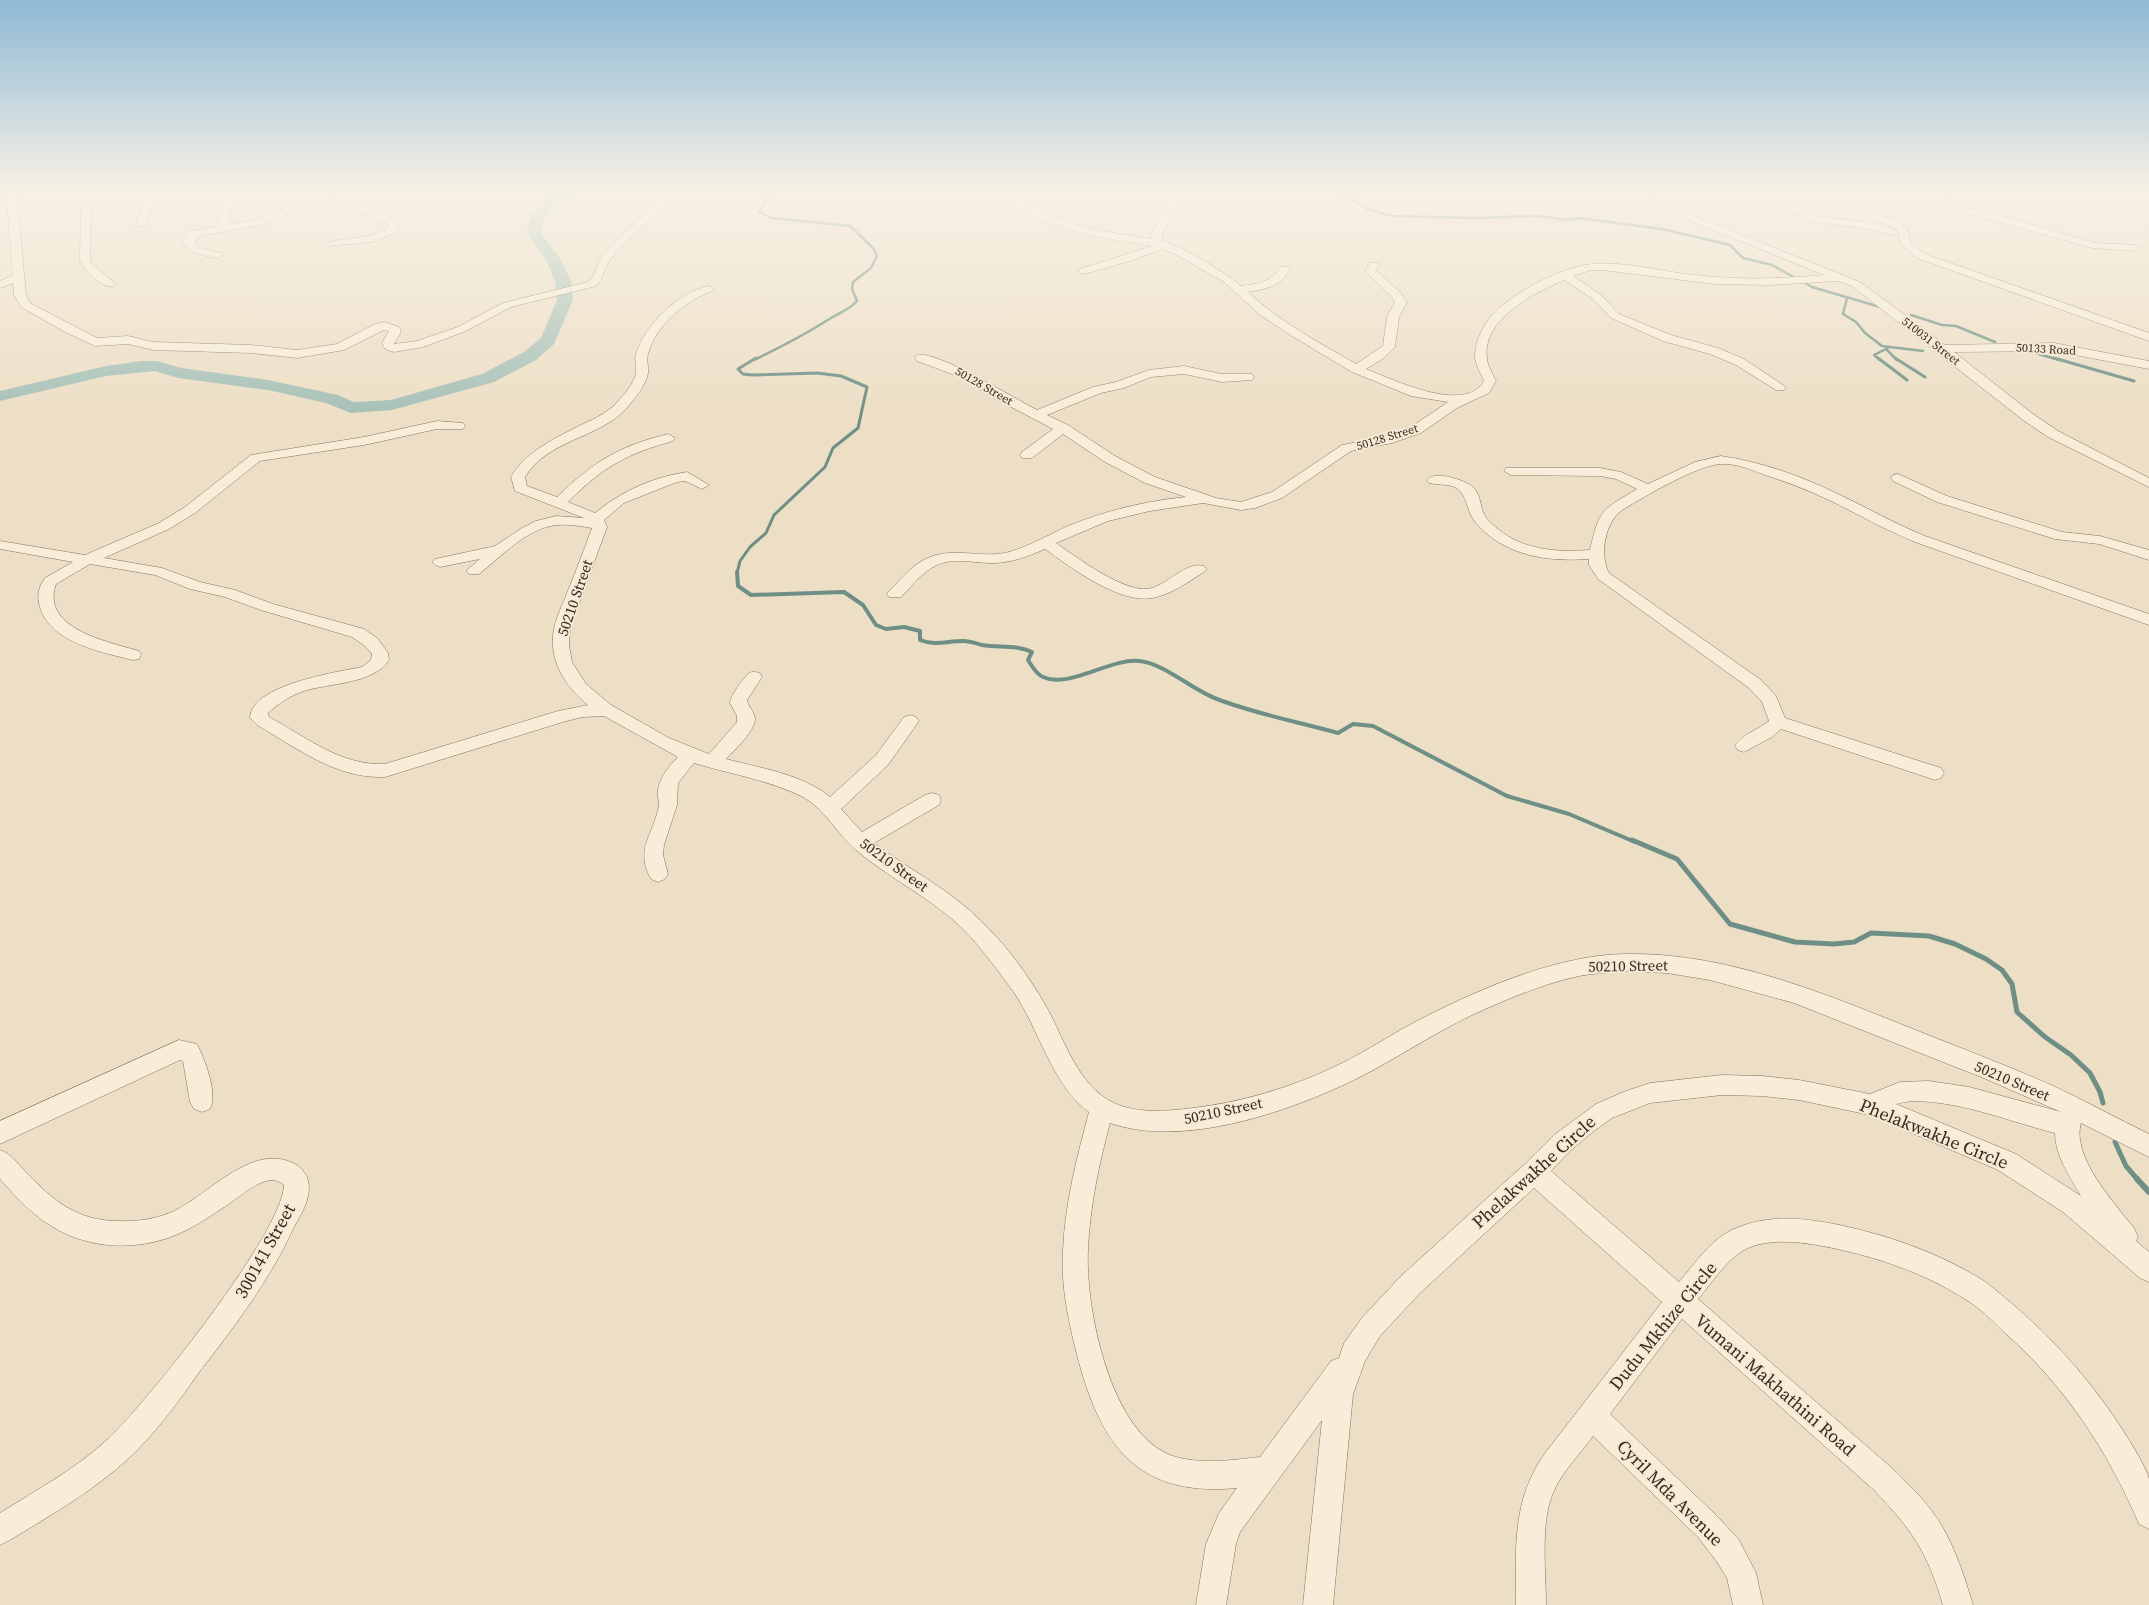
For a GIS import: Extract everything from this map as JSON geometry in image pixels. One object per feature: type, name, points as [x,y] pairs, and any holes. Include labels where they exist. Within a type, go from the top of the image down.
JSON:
[{"type":"street","points":[[17,264],[20,295],[25,305],[69,330],[95,342],[128,340],[154,346],[251,349],[297,354],[340,347],[375,328],[384,326],[395,329],[388,342],[389,346],[394,348],[404,347],[462,329],[507,305],[592,284],[598,279],[603,264]]},
{"type":"street","points":[[86,264],[110,284]]},
{"type":"street","points":[[1084,271],[1109,264]]},
{"type":"street","points":[[1198,264],[1218,274],[1263,312],[1291,331],[1356,369],[1415,393],[1460,400]]},
{"type":"street","name":"510031 Street","points":[[1808,264],[1856,284],[2028,417],[2053,434],[2149,483]]},
{"type":"street","points":[[1944,264],[2149,337]]},
{"type":"street","points":[[1356,369],[1380,355],[1389,347],[1392,340],[1393,317],[1400,302],[1396,295],[1370,271],[1374,265]]},
{"type":"street","name":"50128 Street","points":[[921,358],[964,374],[1062,428],[1124,468],[1150,480],[1204,499],[1241,506],[1260,502],[1293,485],[1334,454],[1348,448],[1387,440],[1416,430],[1460,400],[1478,394],[1488,386],[1490,381],[1481,362],[1481,354],[1485,338],[1495,318],[1522,297],[1582,269],[1601,267],[1698,279],[1742,282],[1795,282],[1841,277]]},
{"type":"street","points":[[1239,290],[1276,282],[1283,275],[1285,269]]},
{"type":"street","points":[[1565,276],[1597,297],[1610,312],[1623,321],[1666,338],[1714,351],[1756,370],[1780,387]]},
{"type":"street","points":[[0,285],[18,277]]},
{"type":"street","points":[[598,523],[559,503],[520,488],[516,483],[516,476],[540,452],[616,412],[627,400],[642,373],[642,352],[657,327],[670,310],[681,300],[708,289]]},
{"type":"street","name":"50133 Road","points":[[1942,349],[2054,347],[2149,365]]},
{"type":"street","points":[[1036,415],[1097,390],[1120,385],[1155,372],[1184,370],[1222,378],[1248,377]]},
{"type":"street","points":[[133,655],[68,632],[51,614],[46,603],[47,586],[50,581],[88,560],[164,526],[190,510],[256,458],[364,441],[437,425],[458,426]]},
{"type":"street","points":[[1027,455],[1062,428]]},
{"type":"street","points":[[559,503],[581,481],[614,458],[626,451],[668,438]]},
{"type":"street","points":[[1778,722],[1770,700],[1763,691],[1603,576],[1597,565],[1597,554],[1603,523],[1607,515],[1620,504],[1648,489],[1709,462],[1721,460],[1748,464],[1820,490],[1888,526],[1920,539],[2149,620]]},
{"type":"street","points":[[1511,471],[1541,473],[1570,471],[1613,474],[1648,489]]},
{"type":"street","points":[[598,523],[619,500],[640,490],[674,478],[687,476],[702,485]]},
{"type":"street","points":[[1898,478],[1942,499],[2060,536],[2100,540],[2149,555]]},
{"type":"street","points":[[1434,480],[1453,482],[1465,488],[1472,495],[1476,511],[1481,520],[1497,534],[1522,549],[1547,555],[1597,554]]},
{"type":"street","points":[[895,594],[919,570],[935,560],[957,556],[1006,558],[1073,529],[1125,511],[1161,503],[1204,499]]},
{"type":"street","points":[[474,571],[526,530],[542,522],[573,520],[598,523]]},
{"type":"street","name":"50210 Street","points":[[598,523],[565,620],[560,643],[561,654],[569,673],[582,690],[605,710],[691,755],[764,776],[805,790],[817,797],[860,842],[948,904],[977,930],[1031,1000],[1079,1089],[1092,1102],[1119,1117],[1171,1122],[1238,1110],[1296,1093],[1356,1068],[1419,1031],[1477,1002],[1518,986],[1579,967],[1640,963],[1678,965],[1708,971],[1771,987],[1840,1009],[2038,1090],[2072,1117],[2149,1146]]},
{"type":"street","points":[[1045,542],[1075,564],[1099,578],[1140,595],[1157,591],[1199,569]]},
{"type":"street","points":[[0,545],[138,567],[173,576],[195,586],[229,593],[267,607],[358,633],[371,642],[381,656],[378,664],[358,674],[298,687],[277,697],[262,708],[259,713],[259,718],[263,721],[320,753],[356,770],[375,772],[385,770],[564,715],[583,711],[605,710]]},
{"type":"street","points":[[440,562],[467,558],[504,547]]},
{"type":"street","points":[[712,762],[745,726],[746,717],[738,704],[738,700],[754,677]]},
{"type":"street","points":[[829,809],[882,760],[910,722]]},
{"type":"street","points":[[1744,746],[1766,733],[1778,722]]},
{"type":"street","points":[[1778,722],[1935,773]]},
{"type":"street","points":[[658,874],[653,855],[654,845],[668,805],[667,792],[669,782],[679,767],[691,755]]},
{"type":"street","points":[[860,842],[932,800]]},
{"type":"street","points":[[0,1133],[179,1050],[189,1051],[194,1061],[202,1102]]},
{"type":"street","name":"Phelakwakhe Circle","points":[[1318,1605],[1336,1419],[1342,1384],[1354,1353],[1371,1327],[1410,1285],[1534,1172],[1562,1143],[1586,1123],[1612,1107],[1650,1093],[1722,1085],[1762,1086],[1799,1090],[1872,1105],[2007,1162],[2072,1204],[2145,1265]]},
{"type":"street","points":[[1872,1105],[1891,1095],[1912,1091],[1960,1096],[2045,1120],[2072,1117],[2066,1134],[2074,1161],[2145,1265]]},
{"type":"street","points":[[1102,1108],[1078,1215],[1075,1254],[1077,1299],[1096,1381],[1109,1415],[1125,1436],[1141,1451],[1161,1465],[1183,1472],[1206,1475],[1268,1471]]},
{"type":"street","name":"300141 Street","points":[[0,1161],[53,1213],[78,1226],[102,1232],[133,1234],[154,1230],[180,1221],[252,1175],[268,1169],[286,1171],[296,1180],[296,1196],[275,1241],[236,1304],[165,1396],[119,1448],[64,1490],[0,1530]]},
{"type":"street","name":"Vumani Makhathini Road","points":[[1534,1172],[1877,1474],[1912,1510],[1929,1532],[1942,1558],[1958,1605]]},
{"type":"street","name":"Dudu Mkhize Circle","points":[[1531,1605],[1532,1528],[1541,1486],[1556,1462],[1679,1301],[1727,1248],[1738,1240],[1752,1234],[1778,1231],[1814,1232],[1862,1242],[1912,1258],[1953,1277],[1978,1292],[2046,1352],[2070,1381],[2106,1431],[2129,1470],[2149,1514]]},
{"type":"street","points":[[1210,1605],[1221,1544],[1229,1523],[1354,1353]]},
{"type":"street","name":"Cyril Mda Avenue","points":[[1592,1416],[1708,1527],[1728,1551],[1741,1573],[1748,1605]]},
{"type":"waterway","points":[[0,396],[106,371],[141,366],[157,366],[178,373],[268,385],[332,399],[351,408],[392,405],[488,378],[530,356],[548,340],[565,300],[563,281],[555,264]]},
{"type":"waterway","points":[[754,360],[848,309],[857,301],[852,289],[853,282],[871,268],[873,264]]},
{"type":"waterway","points":[[1767,264],[1797,279]]},
{"type":"waterway","points":[[1805,283],[1812,287],[1880,307]]},
{"type":"waterway","points":[[1847,298],[1843,314],[1856,322],[1865,333],[1882,346],[1923,351]]},
{"type":"waterway","points":[[1911,315],[1942,325],[1956,326],[1995,342]]},
{"type":"waterway","points":[[1880,360],[1874,355],[1886,349]]},
{"type":"waterway","points":[[1886,349],[1895,358]]},
{"type":"waterway","points":[[2032,352],[2059,360]]},
{"type":"waterway","points":[[737,573],[740,561],[750,547],[766,533],[774,515],[825,467],[833,448],[858,428],[867,387],[841,376],[817,373],[752,375],[743,374],[738,369],[756,358]]},
{"type":"waterway","points":[[1878,358],[1907,380]]},
{"type":"waterway","points":[[1895,358],[1925,377]]},
{"type":"waterway","points":[[2054,358],[2134,381]]},
{"type":"waterway","points":[[737,573],[738,586],[751,595],[844,592],[863,605],[876,625],[886,629],[904,627],[920,631],[920,640],[925,642],[966,641],[989,646],[1013,647],[1032,652],[1028,660],[1036,672],[1043,677],[1054,680],[1078,676],[1128,661],[1139,661],[1158,667],[1207,695],[1262,713],[1338,733],[1353,724],[1373,726],[1507,796],[1569,814],[1635,842]]},
{"type":"waterway","points":[[1632,840],[1677,859],[1730,924],[1795,942],[1834,944],[1854,942],[1871,933],[1929,936],[1955,944],[1986,959],[2002,970],[2012,984],[2017,1012],[2045,1037],[2071,1055],[2090,1073],[2100,1092],[2103,1103]]},
{"type":"waterway","points":[[2115,1142],[2126,1166],[2138,1180]]},
{"type":"waterway","points":[[2137,1179],[2149,1192]]}]
